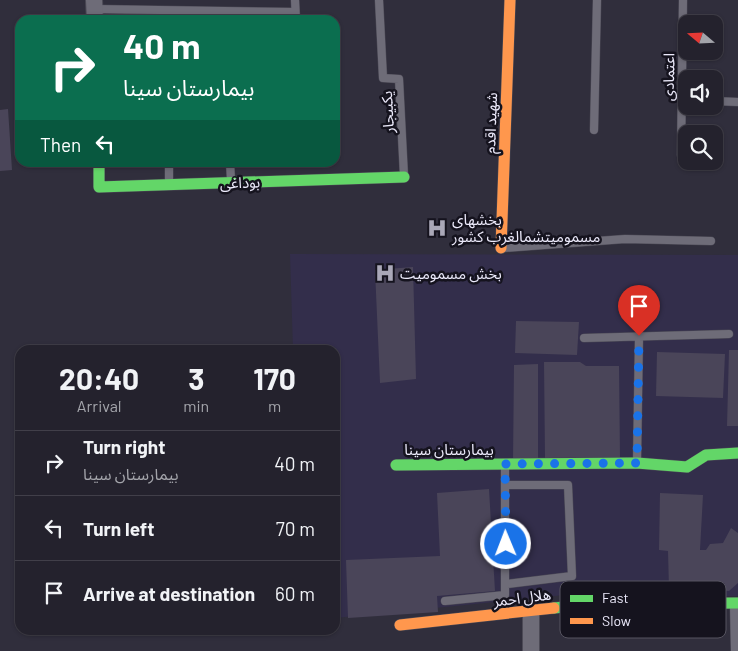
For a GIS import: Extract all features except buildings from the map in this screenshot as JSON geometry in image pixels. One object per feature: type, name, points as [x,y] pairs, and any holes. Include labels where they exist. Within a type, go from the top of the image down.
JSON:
[{"type":"street","name":"شهید اقدم","points":[[501,248],[510,0]]},
{"type":"street","name":"بوداغی","points":[[99,167],[100,187],[404,177]]},
{"type":"street","name":"بیمارستان سینا","points":[[396,464],[637,463],[687,467],[706,456],[738,453]]},
{"type":"street","name":"هلال احمر","points":[[400,625],[560,608]]},
{"type":"street","points":[[531,612],[531,651]]},
{"type":"lane","points":[[295,0],[296,15]]},
{"type":"lane","name":"یکبیجار","points":[[379,0],[383,78],[399,79],[404,177]]},
{"type":"lane","points":[[594,130],[597,0]]},
{"type":"lane","name":"اعتمادی","points":[[682,0],[683,70]]},
{"type":"lane","points":[[94,10],[262,15]]},
{"type":"lane","points":[[723,101],[738,102]]},
{"type":"lane","points":[[169,167],[169,184]]},
{"type":"lane","points":[[230,167],[231,182]]},
{"type":"lane","points":[[501,248],[625,239],[711,241]]},
{"type":"lane","points":[[584,338],[729,334]]},
{"type":"lane","points":[[637,463],[639,336]]},
{"type":"lane","points":[[445,601],[505,595],[507,584],[505,464]]},
{"type":"lane","points":[[505,485],[568,485],[572,576],[507,584]]},
{"type":"lane","points":[[735,651],[736,604]]},
{"type":"shaded area","points":[[290,254],[738,255],[738,596],[726,596],[726,581],[560,581],[560,595],[340,617],[340,345],[293,345]]},
{"type":"traffic: fast","points":[[99,167],[99,187],[404,177]]},
{"type":"traffic: fast","points":[[396,465],[637,463],[687,467],[706,455],[738,453]]},
{"type":"traffic: fast","points":[[726,603],[738,603]]},
{"type":"traffic: fast","points":[[554,608],[560,607]]},
{"type":"traffic: slow","points":[[501,248],[510,0]]},
{"type":"traffic: slow","points":[[400,625],[554,608]]},
{"type":"place","name":"بخشهای مسمومیتشمالغرب کشور","points":[[437,228]]},
{"type":"place","name":"بخش مسمومیت","points":[[385,273]]},
{"type":"route","points":[[506,544],[505,464],[637,463],[639,336]]}]
